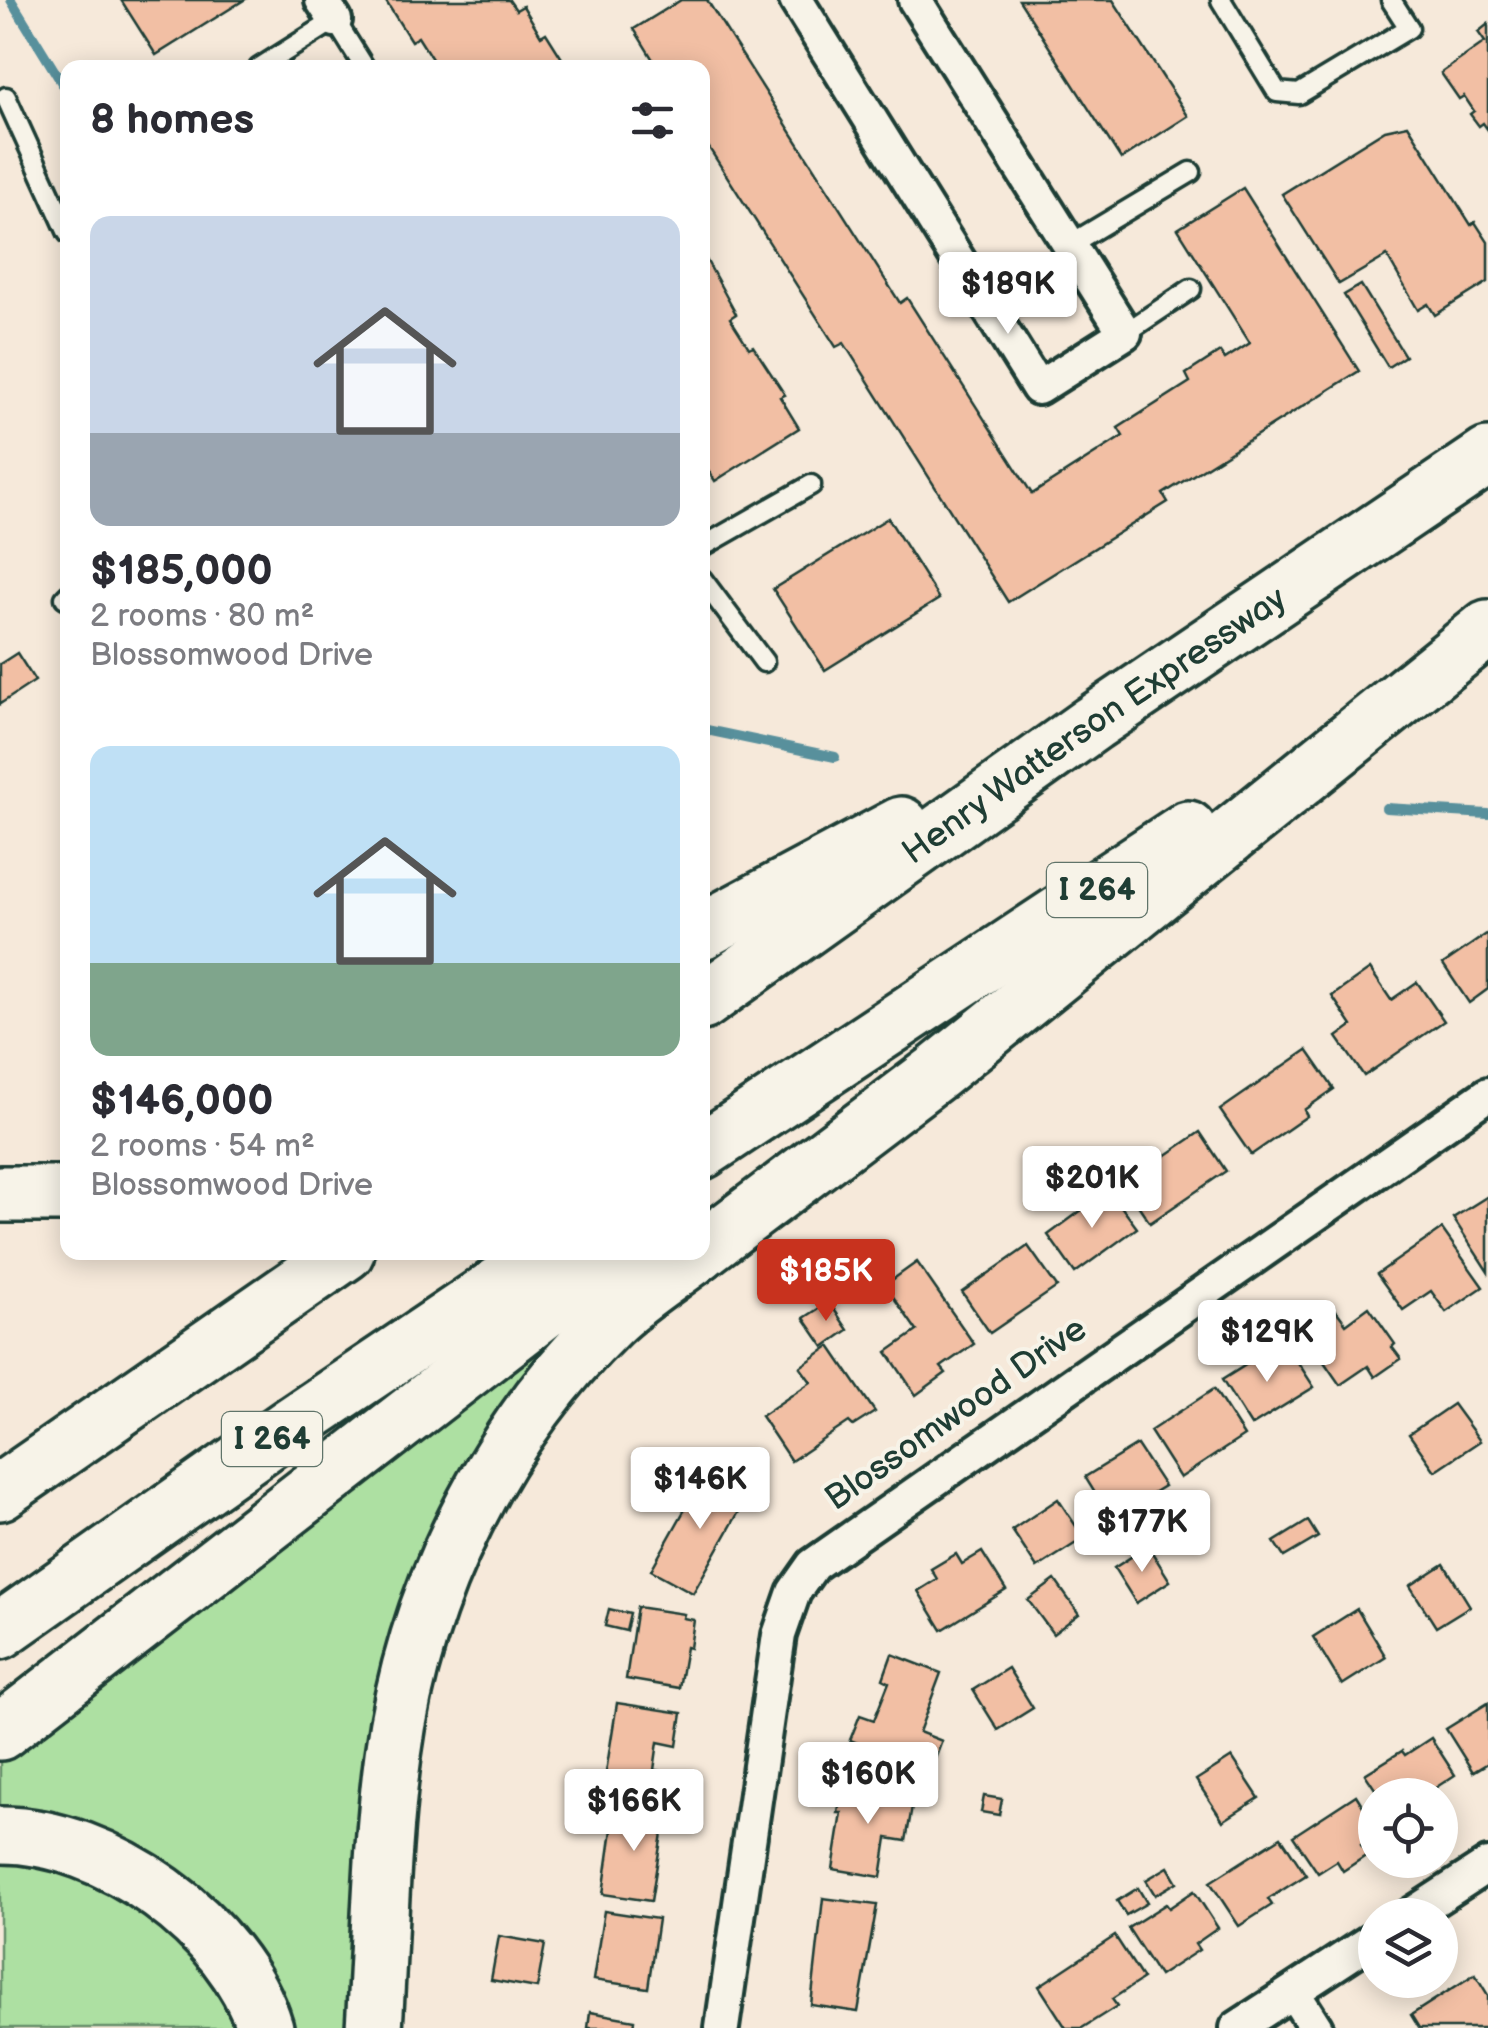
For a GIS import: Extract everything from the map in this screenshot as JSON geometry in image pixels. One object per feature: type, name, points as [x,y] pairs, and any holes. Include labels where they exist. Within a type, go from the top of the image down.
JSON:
[{"type":"highway","name":"Henry Watterson Expressway","points":[[710,996],[1094,723],[1488,456]]},
{"type":"highway","points":[[710,1245],[936,1073],[1488,626]]},
{"type":"highway","name":"I 264","points":[[710,1145],[1488,626]]},
{"type":"highway","points":[[710,926],[1094,723]]},
{"type":"highway","points":[[710,1173],[834,1064]]},
{"type":"highway","points":[[0,1194],[60,1194]]},
{"type":"highway","points":[[0,1492],[23,1470],[334,1260]]},
{"type":"highway","name":"I 264","points":[[0,1631],[290,1426],[536,1260]]},
{"type":"highway","points":[[0,1732],[610,1260]]},
{"type":"highway","points":[[374,2028],[394,1752],[418,1638],[438,1583],[464,1524],[530,1412],[610,1320],[690,1260]]},
{"type":"highway","points":[[0,1835],[66,1846],[121,1866],[162,1892],[200,1927],[238,1972],[265,2028]]},
{"type":"street","points":[[796,0],[1038,388],[1125,333],[915,0]]},
{"type":"street","name":"Blossomwood Drive","points":[[722,2028],[779,1635],[794,1592],[813,1565],[1488,1094]]},
{"type":"street","points":[[1437,1898],[1488,1865]]},
{"type":"street","points":[[1237,2028],[1358,1949]]},
{"type":"street","points":[[1292,1992],[1316,2028]]},
{"type":"lane","points":[[1221,0],[1277,92],[1299,94],[1409,28],[1391,0]]},
{"type":"lane","points":[[269,60],[328,10],[360,60]]},
{"type":"lane","points":[[2,95],[60,216]]},
{"type":"lane","points":[[1069,245],[1192,172]]},
{"type":"lane","points":[[1125,333],[1192,289]]},
{"type":"lane","points":[[710,542],[811,484]]},
{"type":"lane","points":[[710,590],[764,662]]},
{"type":"green space","points":[[567,1322],[571,1327],[492,1425],[350,2028],[280,2028],[255,1973],[0,1815],[0,1760],[174,1630]]},
{"type":"green space","points":[[0,1855],[119,1889],[199,1957],[241,2028],[0,2028]]},
{"type":"building","points":[[121,0],[244,0],[156,55]]},
{"type":"building","points":[[385,0],[509,0],[516,10],[523,6],[541,36],[546,33],[563,60],[433,60],[418,37],[411,41]]},
{"type":"building","points":[[681,0],[707,0],[900,303],[907,298],[1032,494],[1123,436],[1118,428],[1190,382],[1186,374],[1220,352],[1225,359],[1250,343],[1178,229],[1243,188],[1359,371],[1163,494],[1168,502],[1008,602],[844,343],[836,347],[710,150],[710,60],[653,60],[634,29]]},
{"type":"building","points":[[1019,0],[1113,0],[1188,116],[1121,159]]},
{"type":"building","points":[[1488,24],[1488,130],[1483,123],[1479,126],[1464,96],[1459,99],[1441,73],[1485,42],[1478,32]]},
{"type":"building","points":[[1408,125],[1471,225],[1475,222],[1488,242],[1488,282],[1435,315],[1428,304],[1418,310],[1387,256],[1339,284],[1282,194],[1385,130]]},
{"type":"building","points":[[710,267],[736,314],[730,318],[785,395],[780,397],[799,428],[715,481],[710,473]]},
{"type":"building","points":[[1361,285],[1405,356],[1388,367],[1344,295]]},
{"type":"building","points":[[888,518],[939,599],[825,670],[773,589]]},
{"type":"building","points":[[17,653],[35,681],[0,704],[0,664]]},
{"type":"building","points":[[1488,933],[1488,989],[1469,1003],[1443,964]]},
{"type":"building","points":[[1370,969],[1391,1000],[1417,982],[1444,1021],[1364,1076],[1337,1037],[1352,1026],[1332,996]]},
{"type":"building","points":[[1307,1050],[1334,1089],[1304,1110],[1307,1116],[1251,1155],[1220,1110]]},
{"type":"building","points":[[1200,1132],[1226,1171],[1150,1223],[1124,1184]]},
{"type":"building","points":[[1109,1190],[1137,1228],[1075,1273],[1048,1235]]},
{"type":"building","points":[[1488,1196],[1488,1272],[1453,1218]]},
{"type":"building","points":[[1442,1229],[1483,1287],[1446,1312],[1431,1291],[1403,1310],[1377,1274]]},
{"type":"building","points":[[1028,1246],[1057,1287],[990,1333],[962,1292]]},
{"type":"building","points":[[917,1262],[974,1344],[941,1367],[946,1373],[916,1395],[887,1352],[917,1331],[885,1285]]},
{"type":"building","points":[[829,1302],[848,1330],[824,1347],[804,1318]]},
{"type":"building","points":[[1332,1305],[1346,1324],[1369,1307],[1401,1359],[1375,1377],[1368,1366],[1340,1385],[1300,1327]]},
{"type":"building","points":[[830,1346],[875,1412],[853,1426],[849,1422],[791,1461],[761,1416],[811,1382],[800,1367]]},
{"type":"building","points":[[1288,1347],[1314,1387],[1251,1426],[1222,1380],[1260,1356],[1264,1363]]},
{"type":"building","points":[[1214,1389],[1244,1436],[1180,1478],[1150,1431]]},
{"type":"building","points":[[1453,1404],[1480,1441],[1435,1471],[1409,1434]]},
{"type":"building","points":[[1137,1445],[1164,1486],[1151,1494],[1156,1501],[1156,1513],[1146,1519],[1134,1515],[1129,1508],[1111,1519],[1085,1477]]},
{"type":"building","points":[[707,1470],[749,1494],[693,1593],[651,1570]]},
{"type":"building","points":[[1058,1499],[1084,1538],[1037,1568],[1012,1530]]},
{"type":"building","points":[[1308,1521],[1318,1537],[1284,1557],[1274,1542]]},
{"type":"building","points":[[1148,1546],[1170,1581],[1136,1603],[1114,1568]]},
{"type":"building","points":[[982,1552],[1006,1590],[942,1630],[918,1591],[937,1579],[931,1569],[956,1554],[962,1564]]},
{"type":"building","points":[[1444,1564],[1470,1606],[1436,1627],[1410,1586]]},
{"type":"building","points":[[1055,1580],[1079,1614],[1053,1634],[1028,1600]]},
{"type":"building","points":[[637,1607],[684,1614],[683,1618],[694,1620],[679,1688],[626,1679]]},
{"type":"building","points":[[609,1609],[630,1614],[626,1631],[605,1626]]},
{"type":"building","points":[[1357,1609],[1386,1657],[1342,1685],[1313,1637]]},
{"type":"building","points":[[892,1654],[941,1673],[919,1732],[942,1741],[930,1772],[850,1740],[860,1715],[874,1720],[889,1682],[883,1679]]},
{"type":"building","points":[[1008,1668],[1033,1708],[998,1730],[973,1690]]},
{"type":"building","points":[[617,1703],[682,1713],[677,1746],[658,1742],[654,1770],[673,1773],[669,1801],[603,1791]]},
{"type":"building","points":[[1488,1703],[1488,1763],[1473,1772],[1446,1729]]},
{"type":"building","points":[[1431,1738],[1455,1775],[1368,1778],[1365,1774],[1402,1751],[1405,1755]]},
{"type":"building","points":[[1232,1757],[1259,1798],[1223,1821],[1196,1780]]},
{"type":"building","points":[[843,1779],[894,1787],[891,1803],[912,1807],[906,1841],[887,1838],[881,1877],[833,1869]]},
{"type":"building","points":[[1356,1795],[1358,1798],[1358,1861],[1343,1871],[1337,1861],[1318,1873],[1293,1836]]},
{"type":"building","points":[[984,1796],[1002,1799],[999,1815],[981,1812]]},
{"type":"building","points":[[615,1808],[665,1815],[651,1901],[603,1894]]},
{"type":"building","points":[[1281,1837],[1306,1875],[1268,1899],[1272,1905],[1239,1926],[1210,1882]]},
{"type":"building","points":[[1168,1867],[1177,1882],[1155,1895],[1146,1880]]},
{"type":"building","points":[[1138,1888],[1147,1903],[1126,1915],[1117,1901]]},
{"type":"building","points":[[1194,1891],[1218,1928],[1195,1944],[1199,1950],[1159,1976],[1128,1928]]},
{"type":"building","points":[[823,1898],[877,1905],[858,2012],[811,2005]]},
{"type":"building","points":[[604,1911],[658,1919],[648,1988],[593,1980]]},
{"type":"building","points":[[499,1936],[545,1944],[537,1988],[491,1980]]},
{"type":"building","points":[[1115,1936],[1143,1979],[1112,1999],[1117,2006],[1082,2028],[1066,2028],[1039,1986]]},
{"type":"building","points":[[1475,1974],[1488,1995],[1488,2028],[1419,2028],[1411,2015],[1438,1998],[1458,1998],[1458,1985]]},
{"type":"building","points":[[590,2012],[635,2020],[634,2028],[588,2028]]},
{"type":"waterway","points":[[11,0],[60,80]]},
{"type":"waterway","points":[[710,731],[835,757]]},
{"type":"waterway","points":[[1386,808],[1488,814]]}]
